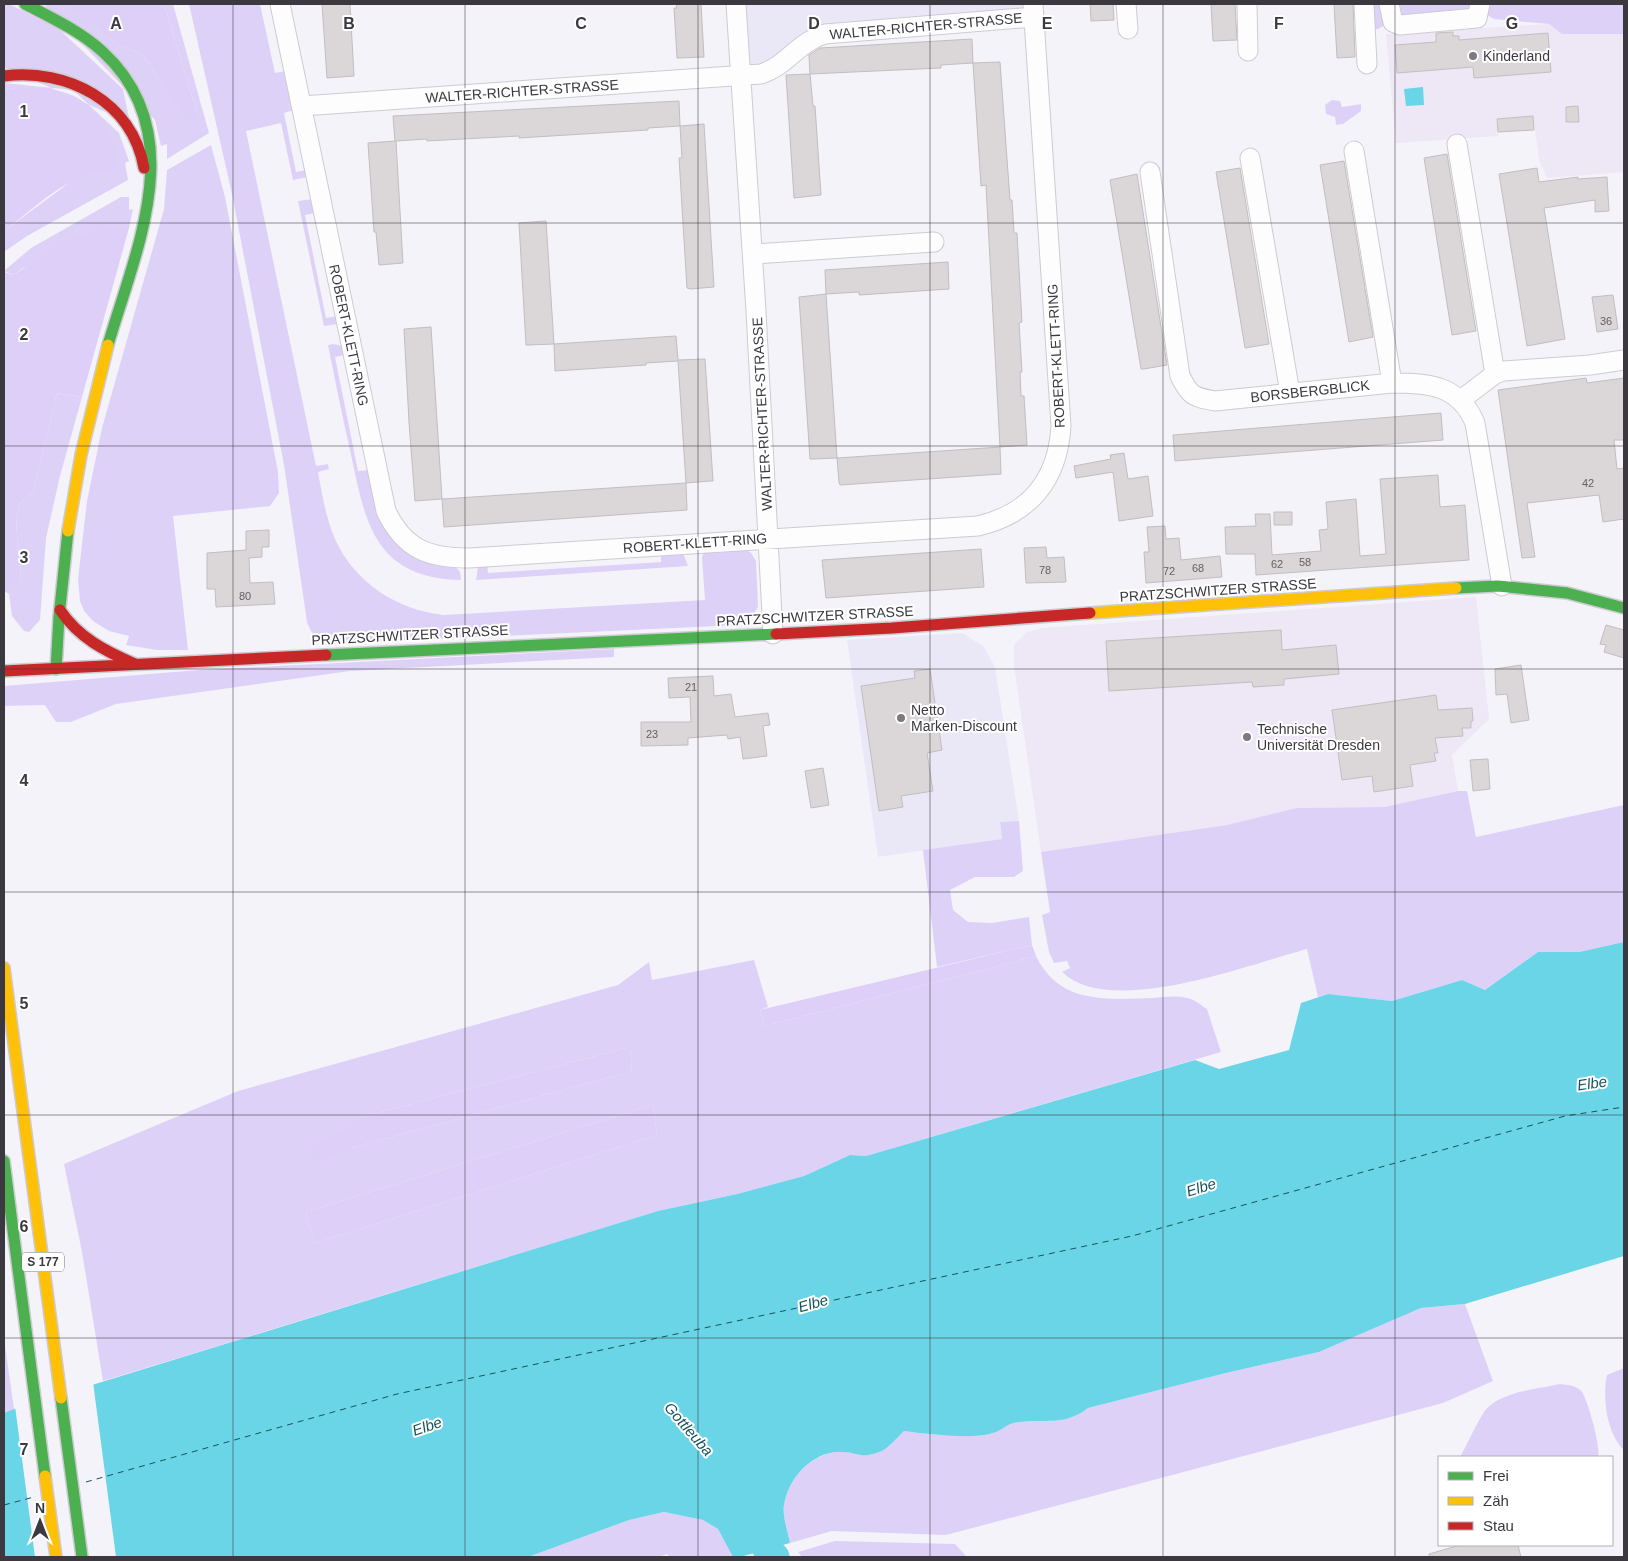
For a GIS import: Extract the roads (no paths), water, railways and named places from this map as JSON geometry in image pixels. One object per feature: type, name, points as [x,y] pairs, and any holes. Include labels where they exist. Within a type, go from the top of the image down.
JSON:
[{"type":"main road","points":[[25,4],[80,32],[109,56],[129,84],[138,101],[149,128],[153,150],[138,242],[84,436],[67,533],[56,668]]},
{"type":"main road","points":[[4,76],[25,73],[56,76],[88,89],[114,111],[135,141],[141,155],[145,204]]},
{"type":"main road","name":"PRATZSCHWITZER STRASSE","points":[[4,671],[996,622],[1394,592],[1502,586],[1567,593],[1624,608]]},
{"type":"main road","points":[[60,610],[68,623],[79,634],[96,646],[135,664]]},
{"type":"main road","name":"S 177","points":[[4,968],[82,1557]]},
{"type":"main road","name":"S 177","points":[[4,1161],[56,1557]]},
{"type":"street","name":"ROBERT-KLETT-RING","points":[[280,4],[382,493],[393,526],[404,538],[421,550],[441,558],[978,526],[994,523],[1025,504],[1037,494],[1050,476],[1060,446],[1061,426],[1034,10]]},
{"type":"street","name":"WALTER-RICHTER-STRASSE","points":[[736,4],[770,538],[773,634]]},
{"type":"street","points":[[1126,4],[1128,29]]},
{"type":"street","points":[[1246,4],[1248,51]]},
{"type":"street","points":[[1364,4],[1367,64]]},
{"type":"street","points":[[1389,4],[1393,22],[1400,26],[1477,18],[1480,4]]},
{"type":"street","name":"WALTER-RICHTER-STRASSE","points":[[302,106],[741,76],[770,72],[804,43],[825,34],[1034,10]]},
{"type":"street","points":[[1456,144],[1494,374]]},
{"type":"street","points":[[1354,151],[1392,383]]},
{"type":"street","points":[[1250,158],[1290,393]]},
{"type":"street","name":"BORSBERGBLICK","points":[[1150,172],[1180,376],[1187,391],[1196,398],[1215,401],[1392,383],[1419,383],[1442,389],[1462,399]]},
{"type":"street","points":[[753,254],[934,242]]},
{"type":"street","points":[[1502,586],[1475,423],[1462,399],[1494,374],[1503,371],[1590,365],[1624,360]]},
{"type":"water","points":[[1423,87],[1424,105],[1406,106],[1404,89]]},
{"type":"water","name":"Elbe","points":[[1624,942],[1624,1256],[1465,1304],[1421,1308],[1319,1352],[1226,1373],[1088,1408],[1070,1418],[1052,1421],[1024,1421],[1014,1423],[993,1433],[974,1436],[950,1436],[904,1431],[887,1448],[875,1454],[864,1455],[841,1452],[821,1456],[812,1461],[796,1476],[786,1495],[784,1514],[790,1543],[740,1557],[733,1557],[718,1529],[703,1520],[664,1512],[629,1520],[528,1557],[4,1557],[4,1413],[14,1409],[658,1211],[737,1194],[804,1176],[850,1155],[866,1156],[1195,1060],[1219,1069],[1289,1050],[1301,1003],[1328,994],[1392,1001],[1462,980],[1485,990],[1538,952],[1579,952]]},
{"type":"waterway","name":"Gottleuba","points":[[748,1516],[767,1549],[775,1557]]},
{"type":"place","name":"Kinderland","points":[[1473,56]]},
{"type":"place","name":"Netto Marken-Discount","points":[[901,718]]},
{"type":"place","name":"Technische Universität Dresden","points":[[1247,737]]}]
